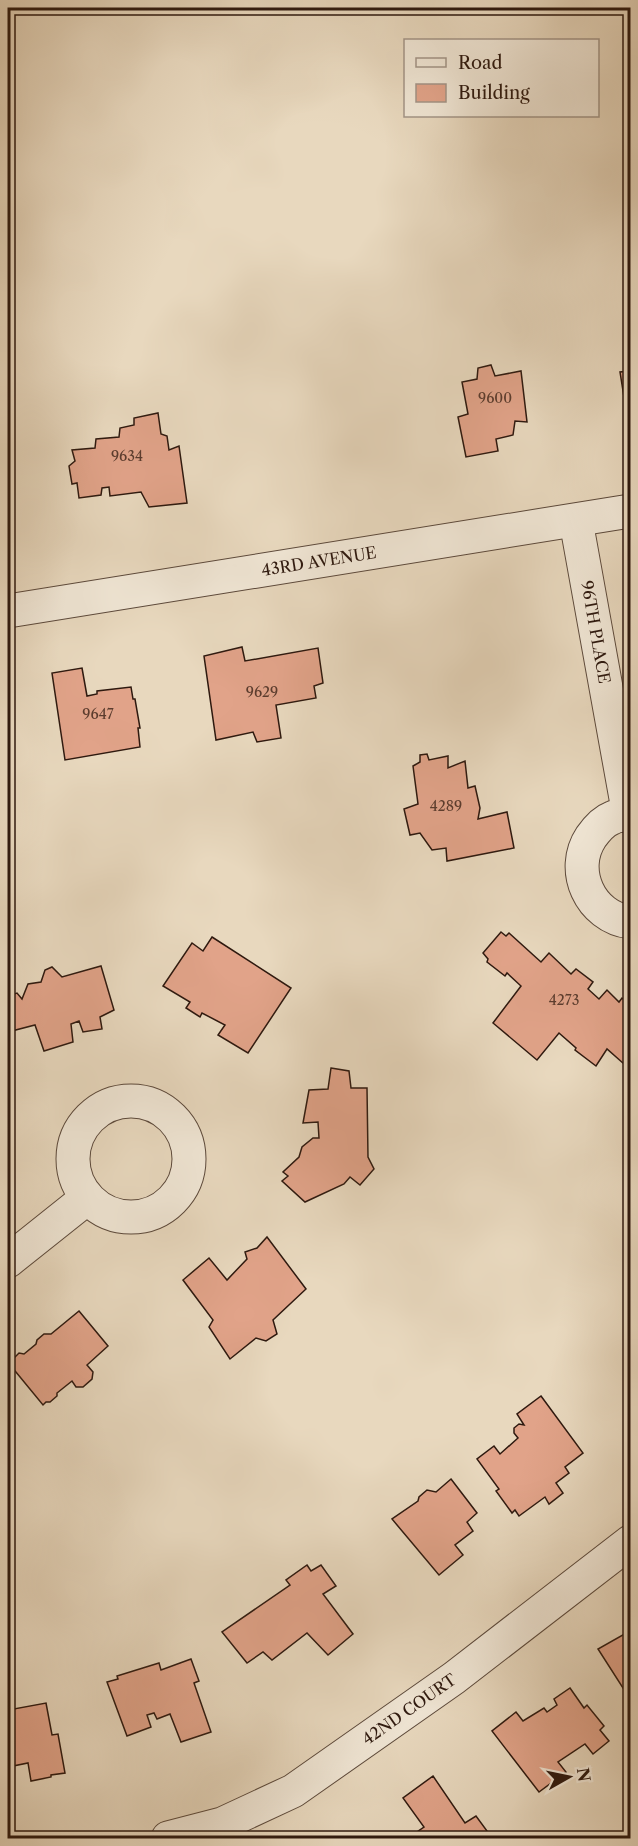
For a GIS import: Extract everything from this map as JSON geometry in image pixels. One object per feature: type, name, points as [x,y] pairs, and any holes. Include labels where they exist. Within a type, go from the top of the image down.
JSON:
[{"type":"street","name":"43RD AVENUE","points":[[8,611],[630,512]]},
{"type":"street","name":"96TH PLACE","points":[[576,520],[630,815],[611,818],[596,829],[586,845],[582,864],[584,883],[592,900],[605,913],[630,922]]},
{"type":"street","points":[[8,1261],[87,1198]]},
{"type":"street","name":"42ND COURT","points":[[168,1839],[222,1824],[293,1791],[454,1678],[630,1542]]},
{"type":"building","points":[[491,365],[495,376],[521,371],[527,422],[515,421],[513,435],[496,439],[498,451],[466,457],[458,417],[468,414],[462,382],[477,379],[478,368]]},
{"type":"building","points":[[630,371],[630,415],[627,416],[620,372]]},
{"type":"building","points":[[158,413],[161,434],[167,436],[169,450],[179,446],[187,503],[149,507],[141,492],[110,496],[109,487],[102,488],[101,495],[79,498],[77,483],[72,484],[69,466],[75,461],[72,450],[95,448],[96,439],[119,437],[120,428],[134,425],[134,418]]},
{"type":"building","points":[[242,647],[245,661],[318,648],[323,683],[314,686],[316,698],[276,705],[281,738],[257,742],[253,732],[216,740],[204,656]]},
{"type":"building","points":[[82,668],[87,696],[97,694],[97,691],[131,687],[140,728],[138,728],[140,747],[65,760],[52,673]]},
{"type":"building","points":[[427,754],[429,760],[448,756],[448,768],[465,761],[468,788],[475,786],[480,808],[478,819],[507,812],[514,848],[447,861],[446,848],[432,850],[420,833],[410,835],[404,809],[418,804],[413,766],[420,762],[420,755]]},
{"type":"building","points":[[501,932],[506,936],[509,933],[541,962],[549,953],[571,974],[576,969],[593,982],[588,989],[599,999],[607,990],[619,1002],[622,998],[630,1005],[628,1025],[630,1026],[624,1034],[630,1039],[630,1056],[624,1064],[607,1049],[596,1066],[575,1050],[576,1048],[559,1033],[537,1060],[493,1023],[521,986],[507,973],[505,976],[487,962],[488,959],[483,953]]},
{"type":"building","points":[[212,937],[291,988],[248,1053],[218,1035],[225,1025],[202,1013],[200,1017],[186,1008],[190,1002],[163,986],[192,943],[203,951]]},
{"type":"building","points":[[101,966],[114,1010],[100,1017],[102,1029],[83,1032],[79,1021],[71,1024],[73,1042],[44,1051],[35,1025],[8,1032],[8,996],[17,993],[22,999],[28,984],[41,982],[45,970],[52,967],[62,977]]},
{"type":"building","points":[[331,1068],[349,1071],[351,1088],[367,1088],[368,1157],[374,1169],[360,1185],[350,1177],[344,1184],[305,1202],[282,1181],[288,1176],[283,1172],[299,1157],[302,1147],[313,1138],[319,1138],[318,1122],[303,1123],[309,1090],[328,1089]]},
{"type":"building","points":[[267,1237],[306,1289],[273,1320],[277,1334],[266,1341],[256,1338],[230,1359],[209,1327],[213,1320],[183,1280],[209,1258],[227,1280],[247,1259],[245,1252],[257,1248]]},
{"type":"building","points":[[79,1311],[108,1346],[87,1365],[93,1372],[92,1379],[83,1387],[76,1387],[72,1381],[50,1402],[43,1405],[11,1366],[12,1360],[19,1353],[24,1354],[44,1334],[51,1334]]},
{"type":"building","points":[[541,1396],[583,1453],[565,1467],[569,1473],[556,1483],[563,1493],[549,1504],[545,1497],[519,1516],[515,1510],[512,1513],[496,1491],[499,1489],[477,1459],[494,1446],[500,1454],[518,1438],[514,1433],[514,1428],[519,1424],[524,1425],[517,1414]]},
{"type":"building","points":[[451,1479],[477,1513],[467,1522],[473,1531],[455,1545],[463,1555],[439,1575],[392,1519],[418,1501],[427,1490],[436,1492]]},
{"type":"building","points":[[307,1565],[311,1571],[321,1565],[336,1586],[323,1594],[353,1634],[328,1655],[307,1633],[272,1660],[263,1652],[247,1663],[222,1632],[290,1585],[286,1580]]},
{"type":"building","points":[[630,1619],[630,1631],[625,1622]]},
{"type":"building","points":[[630,1631],[630,1699],[598,1649]]},
{"type":"building","points":[[191,1659],[199,1681],[194,1683],[211,1732],[181,1742],[170,1714],[157,1719],[154,1713],[147,1715],[151,1727],[127,1736],[107,1682],[118,1679],[117,1676],[159,1663],[161,1670]]},
{"type":"building","points":[[570,1688],[584,1708],[587,1705],[604,1726],[600,1730],[609,1741],[593,1754],[585,1744],[558,1762],[566,1772],[539,1792],[492,1731],[516,1712],[523,1721],[544,1708],[547,1712],[557,1705],[554,1699]]},
{"type":"building","points":[[46,1703],[52,1735],[58,1734],[65,1773],[31,1781],[28,1763],[13,1766],[13,1763],[8,1764],[8,1710]]},
{"type":"building","points":[[433,1776],[465,1823],[476,1816],[490,1835],[486,1838],[408,1838],[424,1827],[403,1798]]}]
